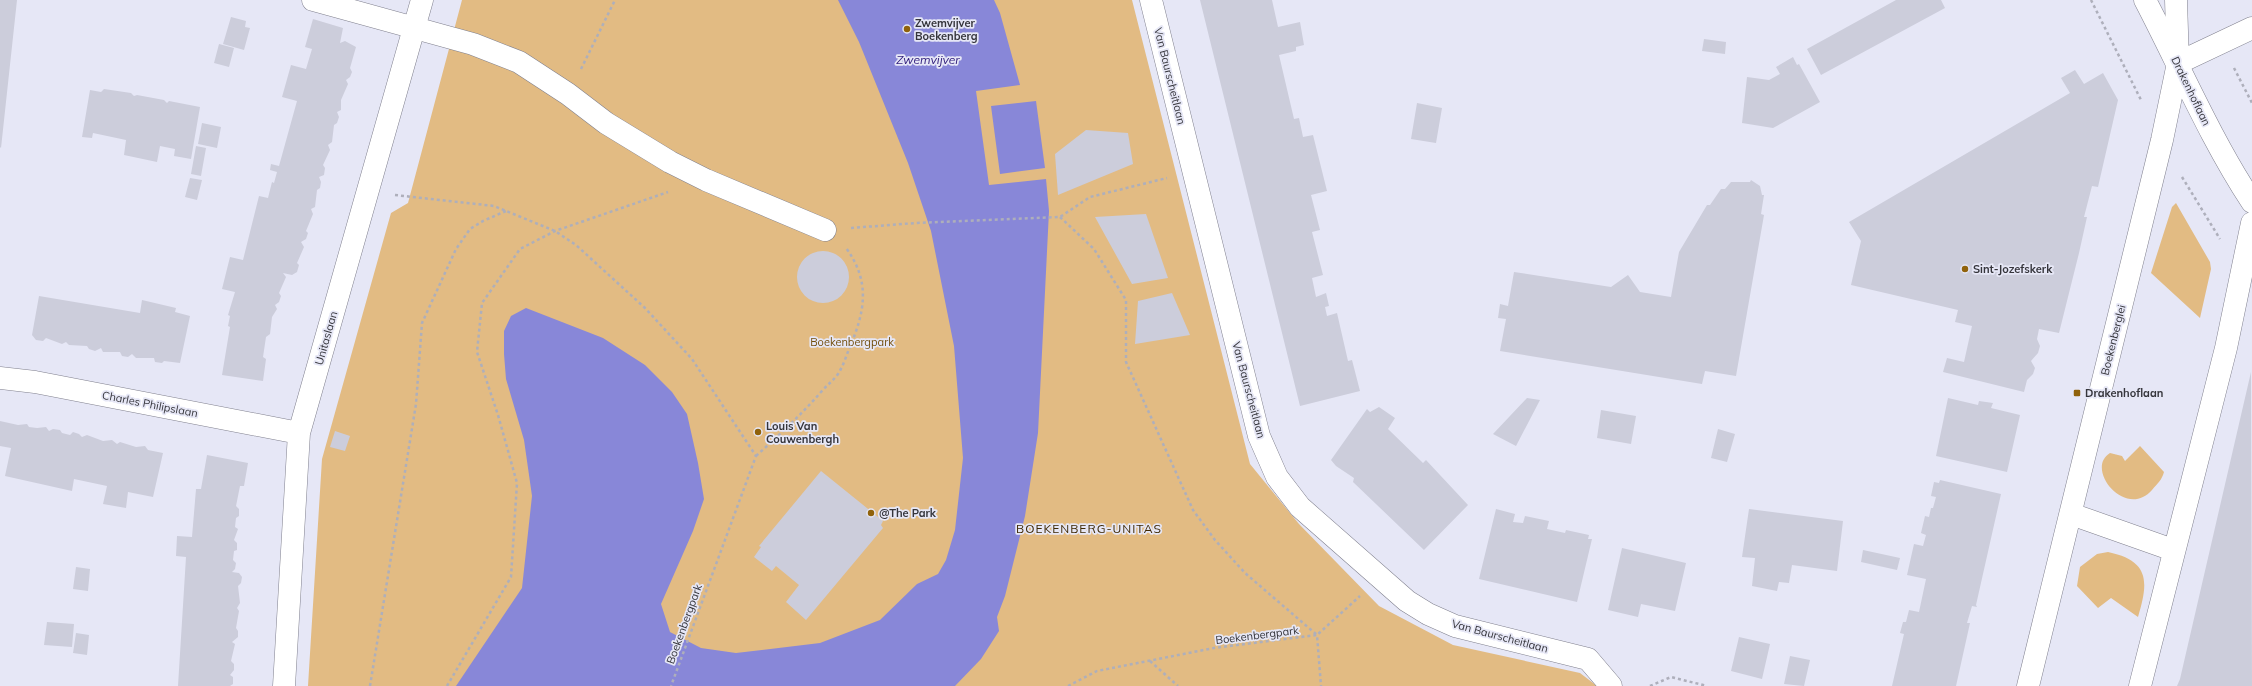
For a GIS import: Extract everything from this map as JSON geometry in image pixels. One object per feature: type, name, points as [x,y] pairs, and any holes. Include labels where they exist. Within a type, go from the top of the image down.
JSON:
[{"type":"street","points":[[313,0],[473,44],[513,60],[568,94],[606,123],[642,146],[706,180],[825,230]]},
{"type":"street","name":"Unitaslaan","points":[[284,686],[299,433],[422,0]]},
{"type":"street","name":"Van Baurscheitlaan","points":[[1151,0],[1259,436],[1277,477],[1300,507],[1407,601],[1428,614],[1455,626],[1588,659],[1611,686]]},
{"type":"street","name":"Drakenhoflaan","points":[[2145,0],[2178,63],[2217,144],[2252,202]]},
{"type":"street","name":"Boekenberglei","points":[[2028,686],[2162,140],[2178,63],[2176,0]]},
{"type":"street","points":[[2178,63],[2252,28]]},
{"type":"street","points":[[2140,686],[2173,550],[2226,348],[2252,223]]},
{"type":"street","name":"Charles Philipslaan","points":[[0,378],[48,384],[299,433]]},
{"type":"street","points":[[2071,514],[2173,550]]},
{"type":"path","points":[[568,94],[615,0]]},
{"type":"path","points":[[825,230],[916,223],[1060,217],[1090,197],[1193,171]]},
{"type":"path","points":[[447,686],[511,577],[517,483],[498,415],[477,352],[482,303],[520,250],[554,231],[706,180]]},
{"type":"path","points":[[367,192],[482,203],[506,211],[554,231],[576,245],[622,287],[692,359],[756,456]]},
{"type":"path","points":[[370,686],[388,590],[416,404],[422,324],[456,249],[466,234],[483,221],[506,211]]},
{"type":"path","points":[[1060,217],[1094,249],[1126,300],[1126,362],[1193,510],[1215,540],[1245,573],[1317,635],[1321,686]]},
{"type":"path","name":"Boekenbergpark","points":[[671,686],[688,636],[756,456],[804,412],[839,372],[860,322],[863,303],[863,286],[859,268],[844,245],[825,230]]},
{"type":"path","points":[[1317,635],[1380,578]]},
{"type":"path","name":"Boekenbergpark","points":[[1068,686],[1097,671],[1214,648],[1317,635]]},
{"type":"path","points":[[1150,661],[1178,686]]},
{"type":"path","points":[[1650,686],[1671,677],[1707,686]]},
{"type":"green space","name":"Boekenbergpark","points":[[462,0],[1132,0],[1250,464],[1299,524],[1379,606],[1453,645],[1580,673],[1597,686],[308,686],[322,459],[391,213],[408,203]]},
{"type":"green space","points":[[2176,203],[2210,262],[2211,269],[2200,318],[2151,273],[2172,207]]},
{"type":"green space","points":[[2140,446],[2164,472],[2161,480],[2142,498],[2131,499],[2120,496],[2105,480],[2102,470],[2103,460],[2110,453],[2122,456],[2125,461]]},
{"type":"green space","points":[[2108,552],[2132,561],[2143,575],[2144,594],[2138,617],[2111,598],[2098,608],[2077,586],[2080,567],[2097,554]]},
{"type":"water","name":"Zwemvijver","points":[[838,0],[994,0],[1000,13],[1020,85],[976,91],[989,185],[1046,179],[1049,211],[1038,433],[1025,516],[1005,596],[997,617],[999,631],[981,659],[955,686],[456,686],[522,588],[532,496],[524,440],[506,379],[504,331],[511,316],[526,308],[603,338],[645,365],[672,392],[687,414],[704,499],[693,531],[661,604],[670,632],[701,648],[736,653],[820,643],[880,620],[917,584],[938,574],[946,560],[955,530],[963,458],[954,346],[931,231],[908,163],[859,42]]},
{"type":"water","points":[[1036,101],[1045,168],[1000,174],[991,106]]},
{"type":"building","points":[[0,0],[17,0],[1,148],[0,147]]},
{"type":"building","points":[[1200,0],[1272,0],[1278,27],[1300,22],[1304,45],[1296,47],[1296,51],[1279,55],[1294,119],[1299,118],[1303,137],[1313,135],[1327,191],[1311,195],[1320,230],[1312,232],[1323,275],[1312,278],[1316,297],[1326,293],[1329,306],[1325,307],[1327,316],[1337,313],[1348,361],[1352,360],[1360,391],[1300,406]]},
{"type":"building","points":[[1896,0],[1941,0],[1945,8],[1821,75],[1807,49]]},
{"type":"building","points":[[231,17],[246,21],[245,27],[250,28],[244,50],[223,44]]},
{"type":"building","points":[[313,19],[343,28],[340,43],[345,41],[356,47],[350,68],[352,72],[350,77],[346,80],[348,84],[341,100],[341,110],[337,112],[339,117],[337,123],[334,125],[332,142],[328,145],[330,150],[323,165],[325,168],[324,175],[319,177],[321,182],[320,188],[317,190],[315,207],[311,209],[313,214],[306,231],[308,233],[306,239],[301,242],[304,247],[297,263],[299,265],[297,272],[292,275],[283,273],[286,277],[279,293],[281,296],[279,302],[275,305],[277,309],[272,317],[270,334],[266,337],[263,357],[266,359],[263,381],[222,375],[230,327],[228,326],[230,316],[228,315],[235,292],[222,289],[230,257],[243,260],[259,196],[268,198],[272,182],[274,183],[277,172],[270,170],[271,164],[279,166],[297,101],[282,97],[291,65],[306,69],[312,49],[305,47]]},
{"type":"building","points":[[1704,39],[1726,42],[1725,54],[1702,51]]},
{"type":"building","points":[[219,44],[234,48],[229,67],[214,63]]},
{"type":"building","points":[[1793,57],[1797,65],[1799,64],[1820,102],[1773,128],[1742,123],[1747,77],[1769,80],[1780,74],[1776,67]]},
{"type":"building","points":[[2075,70],[2084,84],[2103,73],[2118,100],[2098,187],[2092,186],[2084,217],[2087,217],[2059,333],[2039,329],[2037,339],[2040,346],[2038,353],[2031,361],[2035,368],[2033,374],[2027,380],[2024,392],[1943,372],[1947,358],[1964,362],[1972,326],[1955,322],[1958,310],[1851,285],[1861,241],[1849,222],[2070,93],[2061,78]]},
{"type":"building","points":[[104,89],[131,93],[134,96],[137,95],[164,100],[167,103],[169,101],[200,107],[191,159],[174,156],[175,149],[160,146],[157,162],[124,155],[126,140],[93,133],[92,138],[82,137],[90,90],[101,92]]},
{"type":"building","points":[[1417,103],[1442,108],[1436,143],[1411,139]]},
{"type":"building","points":[[202,123],[221,127],[217,148],[198,144]]},
{"type":"building","points":[[1086,130],[1128,133],[1133,164],[1058,195],[1055,154]]},
{"type":"building","points":[[196,146],[206,148],[201,176],[191,174]]},
{"type":"building","points":[[190,178],[202,180],[197,200],[185,197]]},
{"type":"building","points":[[1751,180],[1760,186],[1762,195],[1764,195],[1761,214],[1764,215],[1736,376],[1705,371],[1702,384],[1500,351],[1506,319],[1498,318],[1500,304],[1508,306],[1514,272],[1611,287],[1628,275],[1640,292],[1671,297],[1679,252],[1707,205],[1710,205],[1721,189],[1725,189],[1731,182],[1750,182]]},
{"type":"building","points":[[1146,214],[1168,278],[1132,284],[1095,217]]},
{"type":"building","points":[[823,251],[833,253],[841,259],[847,267],[849,277],[847,287],[841,295],[833,301],[823,303],[813,301],[805,295],[799,287],[797,277],[799,267],[805,259],[813,253]]},
{"type":"building","points":[[1172,293],[1190,335],[1135,344],[1138,301]]},
{"type":"building","points":[[39,296],[140,313],[142,300],[176,308],[175,312],[190,316],[180,363],[164,361],[162,363],[155,362],[154,358],[136,358],[132,354],[128,357],[122,356],[120,352],[103,352],[101,348],[95,351],[89,349],[87,346],[69,345],[66,342],[62,344],[46,338],[43,341],[36,340],[32,335]]},
{"type":"building","points":[[2251,372],[2252,686],[2177,686],[2180,679]]},
{"type":"building","points":[[1527,398],[1540,400],[1516,446],[1493,434]]},
{"type":"building","points":[[1948,398],[1978,405],[1979,401],[1993,403],[1991,408],[2020,415],[2007,472],[1936,456]]},
{"type":"building","points":[[1379,407],[1395,418],[1388,429],[1423,463],[1426,460],[1468,505],[1424,550],[1353,482],[1354,478],[1336,466],[1331,460],[1367,409],[1370,412]]},
{"type":"building","points":[[1601,410],[1636,416],[1631,444],[1597,438]]},
{"type":"building","points":[[0,421],[18,425],[27,424],[29,427],[46,427],[49,431],[53,429],[60,430],[62,433],[70,435],[73,432],[82,437],[87,435],[103,441],[112,440],[117,444],[120,442],[136,447],[145,446],[148,450],[163,453],[153,497],[128,492],[126,508],[103,504],[107,486],[74,479],[72,491],[5,476],[11,448],[0,446]]},
{"type":"building","points":[[1718,429],[1735,434],[1727,462],[1711,458]]},
{"type":"building","points":[[335,431],[350,436],[345,451],[330,447]]},
{"type":"building","points":[[207,455],[248,463],[244,486],[240,486],[236,506],[239,509],[239,516],[236,518],[235,527],[238,529],[234,540],[237,543],[237,550],[234,551],[233,560],[236,563],[235,569],[232,572],[239,573],[242,577],[241,583],[238,586],[240,603],[237,608],[239,611],[236,628],[238,631],[238,637],[232,642],[235,644],[231,661],[234,664],[234,670],[230,675],[233,677],[233,684],[230,686],[178,686],[186,557],[176,556],[177,536],[192,537],[196,489],[201,489]]},
{"type":"building","points":[[821,471],[883,521],[881,525],[883,528],[806,620],[786,602],[799,585],[776,566],[772,571],[754,557],[761,547],[759,546]]},
{"type":"building","points":[[1940,480],[2001,494],[1976,605],[1977,607],[1972,606],[1967,623],[1970,623],[1956,686],[1892,686],[1904,634],[1900,633],[1903,622],[1906,622],[1909,610],[1919,612],[1926,579],[1907,575],[1914,544],[1923,546],[1926,535],[1921,533],[1925,516],[1929,517],[1936,497],[1931,496],[1934,482],[1939,483]]},
{"type":"building","points":[[1496,509],[1515,514],[1513,522],[1523,523],[1525,516],[1549,521],[1547,529],[1565,533],[1566,530],[1589,535],[1588,539],[1592,539],[1577,602],[1479,579]]},
{"type":"building","points":[[1749,509],[1843,521],[1837,571],[1792,565],[1789,583],[1779,582],[1777,591],[1752,586],[1755,558],[1742,557]]},
{"type":"building","points":[[1622,548],[1686,563],[1675,611],[1641,604],[1638,617],[1608,610]]},
{"type":"building","points":[[1863,550],[1900,558],[1897,570],[1861,562]]},
{"type":"building","points":[[76,567],[90,569],[88,591],[73,589]]},
{"type":"building","points":[[47,622],[74,624],[72,647],[44,645]]},
{"type":"building","points":[[76,633],[89,635],[87,655],[73,653]]},
{"type":"building","points":[[1739,637],[1770,644],[1762,679],[1731,671]]},
{"type":"building","points":[[1790,656],[1810,660],[1804,686],[1784,684]]},
{"type":"place","name":"Zwemvijver Boekenberg","points":[[907,29]]},
{"type":"place","name":"Sint-Jozefskerk","points":[[1965,269]]},
{"type":"place","name":"Drakenhoflaan","points":[[2077,393]]},
{"type":"place","name":"Louis Van Couwenbergh","points":[[758,432]]},
{"type":"place","name":"@The Park","points":[[871,513]]},
{"type":"district","name":"BOEKENBERG-UNITAS","points":[[1089,528]]}]
